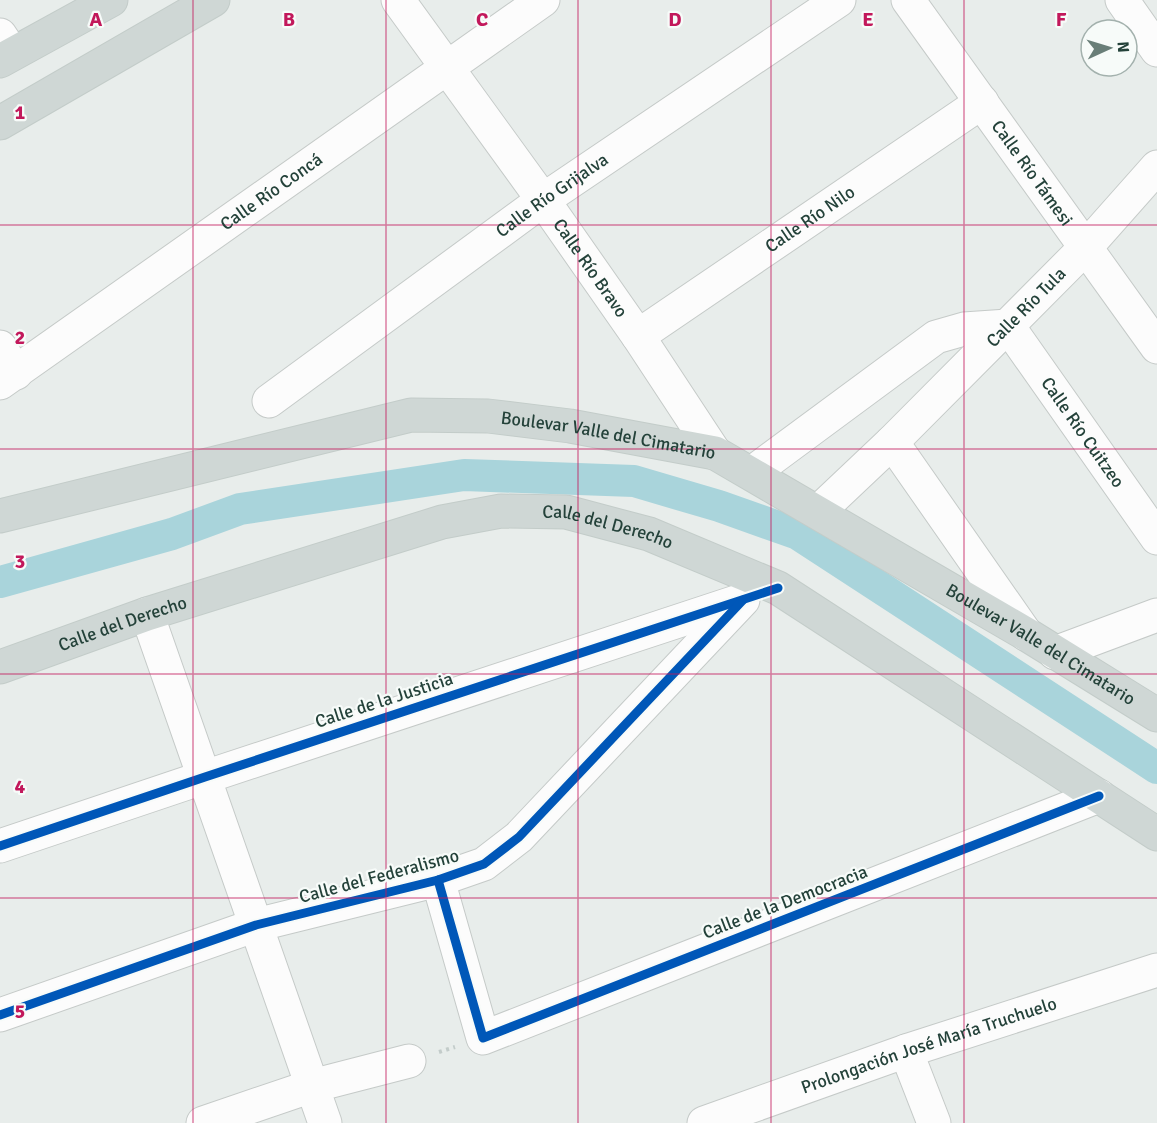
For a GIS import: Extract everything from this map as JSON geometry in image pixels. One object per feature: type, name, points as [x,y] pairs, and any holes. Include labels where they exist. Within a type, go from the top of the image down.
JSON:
[{"type":"main road","points":[[4,50],[111,0]]},
{"type":"main road","points":[[0,123],[213,0]]},
{"type":"main road","name":"Boulevar Valle del Cimatario","points":[[0,516],[411,415],[488,416],[570,426],[715,453],[1026,634],[1157,715]]},
{"type":"main road","name":"Calle del Derecho","points":[[0,667],[147,614],[442,522],[501,511],[566,512],[649,534],[778,588],[1157,834]]},
{"type":"street","name":"Calle Río Bravo","points":[[398,0],[543,200],[638,336],[715,453]]},
{"type":"street","name":"Calle Río Concá","points":[[5,368],[447,69],[543,0]]},
{"type":"street","name":"Calle Río Grijalva","points":[[269,401],[543,200],[839,0]]},
{"type":"street","name":"Calle Río Támesi","points":[[908,0],[1157,347]]},
{"type":"street","points":[[1122,0],[1157,50]]},
{"type":"street","name":"Calle Río Nilo","points":[[638,336],[982,102]]},
{"type":"street","name":"Calle Río Tula","points":[[818,512],[892,442],[1086,247],[1157,167]]},
{"type":"street","points":[[752,473],[936,337],[964,329],[1008,326]]},
{"type":"street","name":"Calle Río Cuitzeo","points":[[1008,326],[1157,538]]},
{"type":"street","points":[[892,442],[1026,634]]},
{"type":"street","name":"Calle de la Justicia","points":[[0,846],[778,588]]},
{"type":"street","name":"Calle del Federalismo","points":[[0,1015],[256,925],[438,880],[484,864],[519,837],[743,600]]},
{"type":"street","points":[[147,614],[326,1123]]},
{"type":"street","points":[[1055,653],[1157,615]]},
{"type":"street","name":"Calle de la Democracia","points":[[483,1038],[1099,796]]},
{"type":"street","points":[[438,880],[483,1038]]},
{"type":"street","name":"Prolongación José María Truchuelo","points":[[704,1123],[906,1051],[1157,970]]},
{"type":"street","points":[[906,1051],[934,1123]]},
{"type":"street","points":[[203,1123],[312,1086],[409,1060]]},
{"type":"path","points":[[409,1060],[483,1038]]},
{"type":"waterway","points":[[0,582],[172,534],[240,509],[464,475],[634,481],[719,506],[798,534],[1157,768]]},
{"type":"cycle path","points":[[0,846],[778,588]]},
{"type":"cycle path","points":[[0,1015],[256,925],[438,880],[484,864],[519,837],[743,600]]},
{"type":"cycle path","points":[[438,880],[483,1038],[1099,796]]}]
